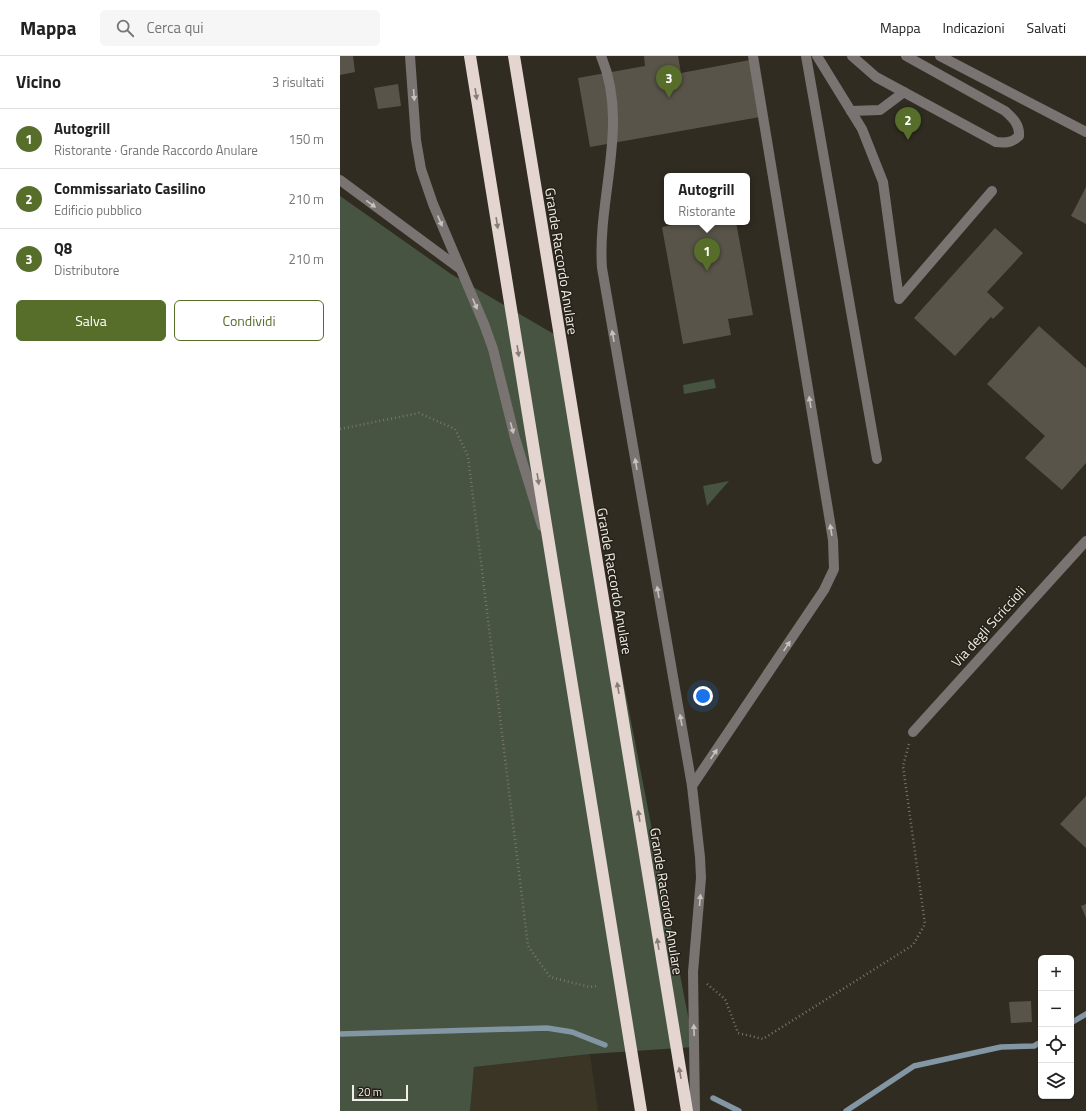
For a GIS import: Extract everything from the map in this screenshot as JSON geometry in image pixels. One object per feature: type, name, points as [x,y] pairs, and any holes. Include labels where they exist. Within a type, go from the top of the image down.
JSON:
[{"type":"highway","points":[[470,56],[641,1111]]},
{"type":"highway","name":"Grande Raccordo Anulare","points":[[514,56],[687,1111]]},
{"type":"street","points":[[410,56],[416,140],[421,169],[433,204],[493,349],[515,438],[550,550]]},
{"type":"street","points":[[601,56],[612,100],[614,126],[601,231],[602,268],[692,786],[700,857],[701,878],[693,972],[695,1111]]},
{"type":"street","points":[[692,786],[824,590],[834,569],[833,540],[753,56]]},
{"type":"street","points":[[806,56],[877,459]]},
{"type":"street","points":[[817,56],[862,129],[883,182],[899,299],[992,191]]},
{"type":"street","points":[[852,56],[876,76],[996,142],[1005,143],[1014,140],[1019,136],[1020,130],[1017,123],[1005,111],[906,56]]},
{"type":"street","points":[[940,56],[1086,132]]},
{"type":"street","points":[[851,111],[880,110],[904,92]]},
{"type":"street","points":[[340,180],[460,268]]},
{"type":"street","name":"Via degli Scriccioli","points":[[912,732],[1086,540]]},
{"type":"path","points":[[340,429],[419,413],[455,429],[468,456],[528,946],[550,976],[590,987],[597,986]]},
{"type":"path","points":[[693,972],[725,999],[738,1033],[763,1039],[913,946],[925,924],[904,766],[912,732]]},
{"type":"shaded area","points":[[590,1054],[598,1111],[470,1111],[474,1067]]},
{"type":"green space","points":[[340,196],[451,274],[559,337],[573,421],[694,1047],[590,1054],[474,1067],[470,1111],[340,1111]]},
{"type":"green space","points":[[714,379],[716,388],[684,394],[683,385]]},
{"type":"green space","points":[[729,481],[707,506],[703,486]]},
{"type":"building","points":[[340,56],[353,56],[355,72],[340,75]]},
{"type":"building","points":[[644,56],[678,56],[681,73],[750,60],[760,117],[590,147],[578,78],[645,66]]},
{"type":"building","points":[[398,84],[401,106],[378,109],[374,88]]},
{"type":"building","points":[[1086,187],[1086,224],[1071,216]]},
{"type":"building","points":[[673,225],[737,225],[753,315],[728,319],[731,335],[683,344],[662,227]]},
{"type":"building","points":[[995,228],[1023,253],[987,292],[1004,308],[993,319],[991,317],[955,356],[914,318]]},
{"type":"building","points":[[1039,326],[1086,368],[1086,463],[1062,490],[1025,458],[1045,436],[987,384]]},
{"type":"building","points":[[1086,796],[1086,848],[1060,824]]},
{"type":"building","points":[[1086,904],[1086,918],[1081,906]]},
{"type":"building","points":[[1031,1001],[1032,1022],[1011,1023],[1009,1002]]},
{"type":"waterway","points":[[1074,1021],[1086,1014]]},
{"type":"waterway","points":[[340,1034],[547,1028],[572,1032],[605,1045]]},
{"type":"waterway","points":[[846,1111],[914,1066],[1001,1047],[1034,1046],[1038,1044]]},
{"type":"waterway","points":[[713,1098],[739,1111]]},
{"type":"place","name":"Q8","points":[[669,98]]},
{"type":"place","name":"Commissariato Casilino","points":[[908,140]]},
{"type":"place","name":"Autogrill","points":[[707,271]]}]
